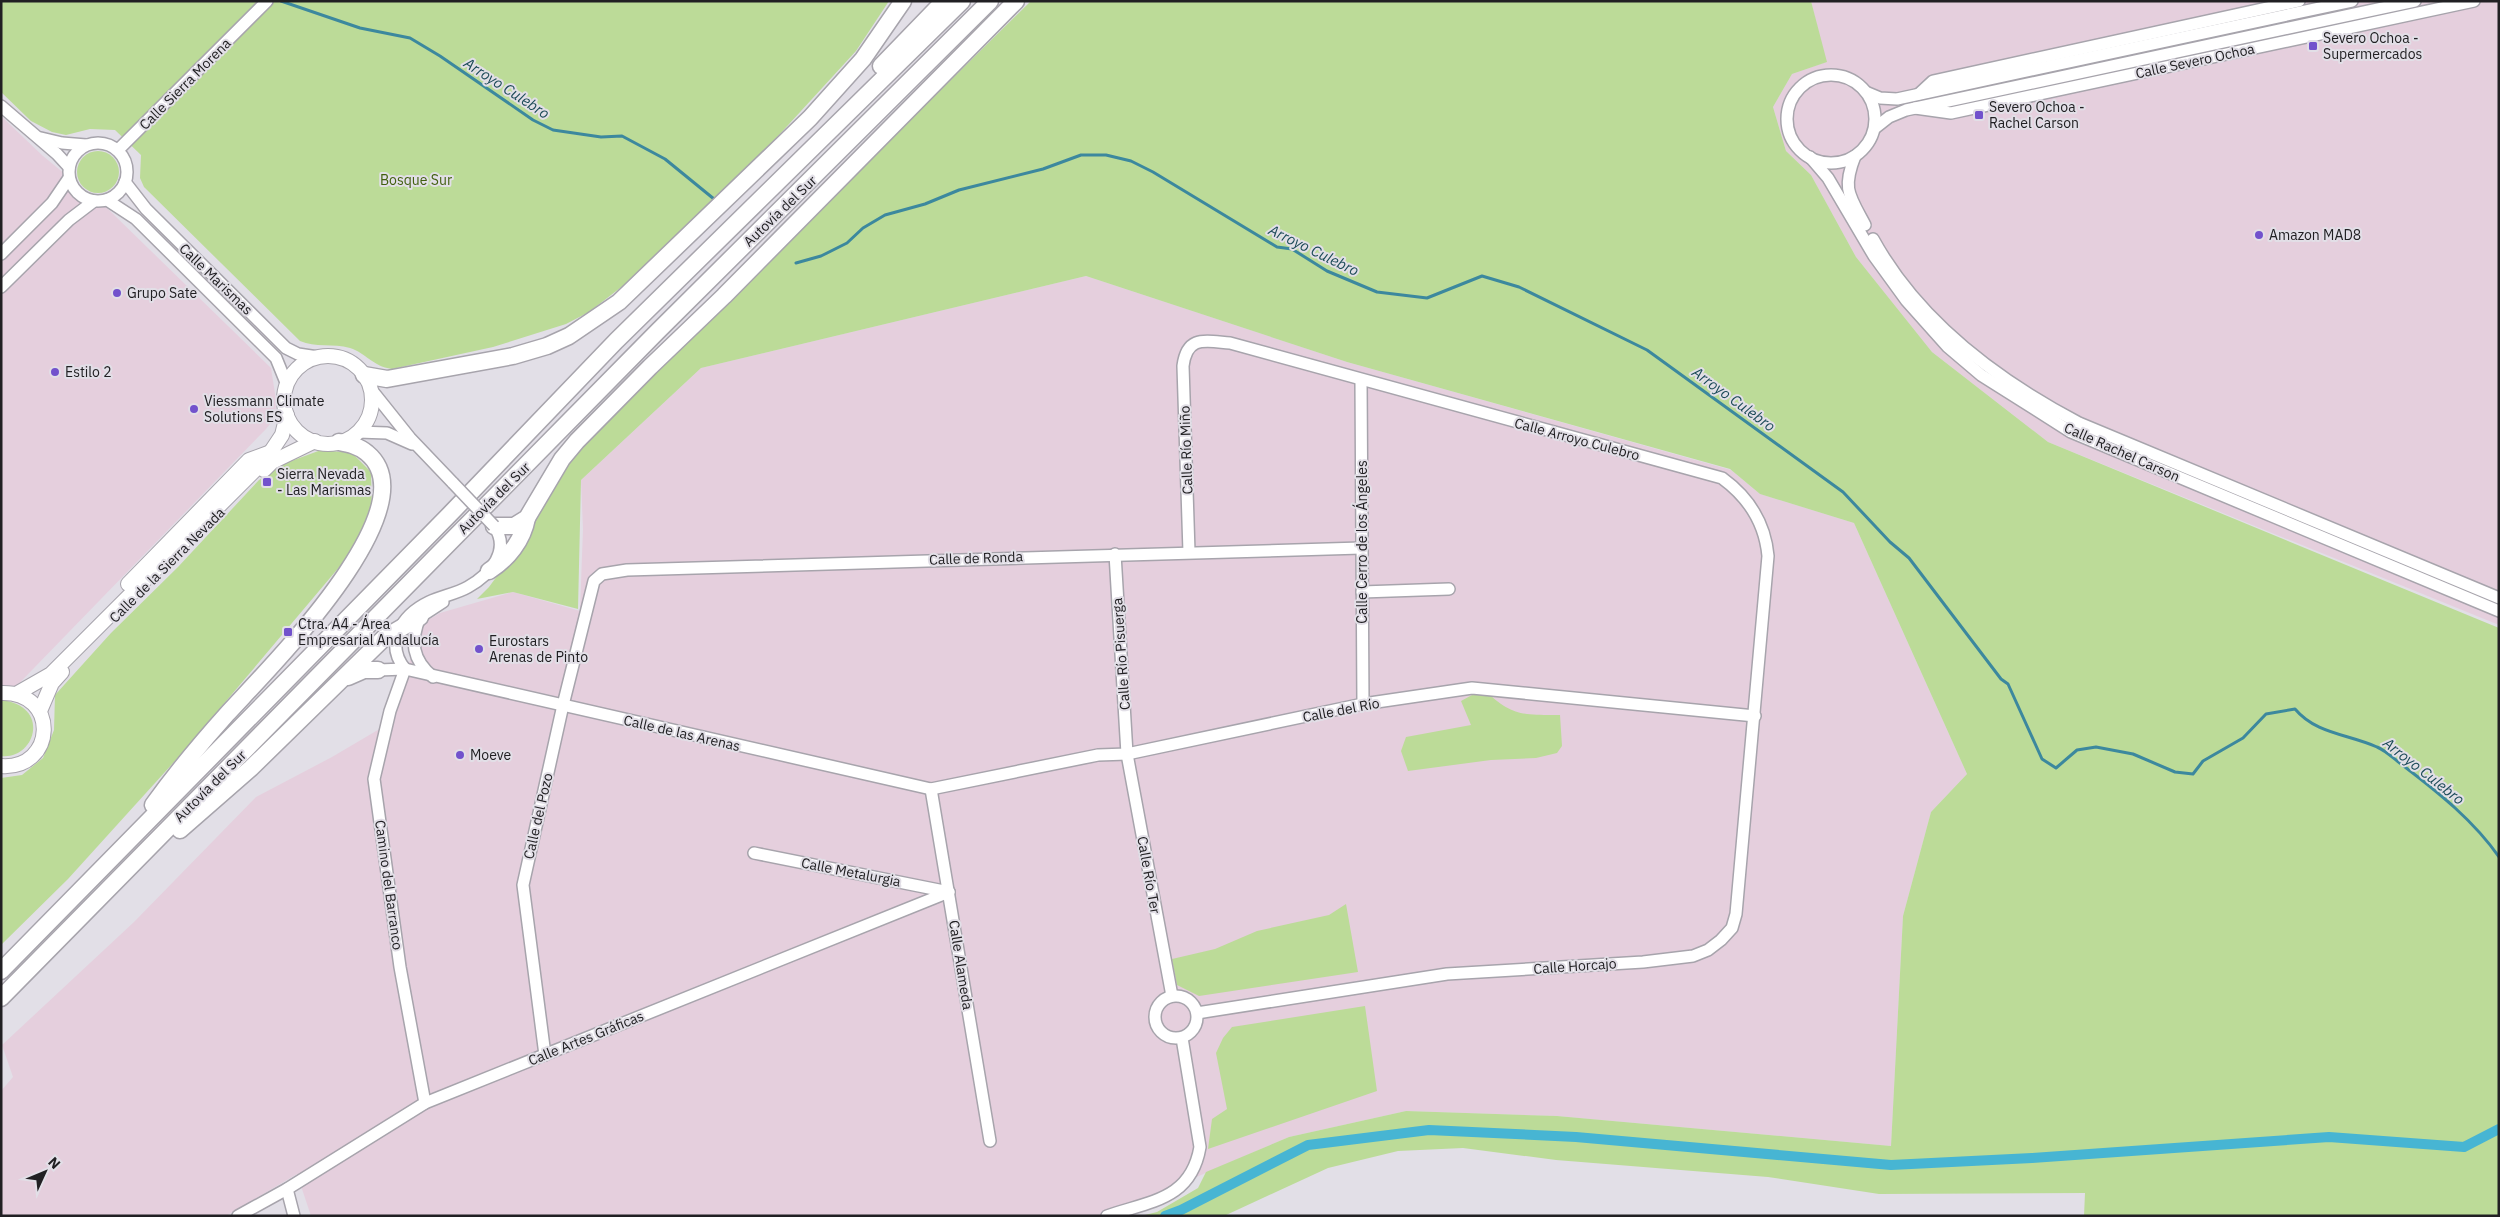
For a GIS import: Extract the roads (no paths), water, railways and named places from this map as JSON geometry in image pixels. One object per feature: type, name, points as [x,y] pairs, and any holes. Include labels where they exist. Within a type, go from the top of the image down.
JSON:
[{"type":"highway","points":[[367,381],[513,356],[547,346],[569,336],[600,317],[626,295],[810,118],[863,59],[903,1]]},
{"type":"highway","points":[[710,251],[729,220],[944,1]]},
{"type":"highway","name":"Autovía del Sur","points":[[1,971],[450,514],[616,341],[710,251],[962,1]]},
{"type":"highway","name":"Autovía del Sur","points":[[1,998],[657,332],[990,1]]},
{"type":"highway","points":[[489,571],[504,561],[516,545],[525,529],[527,518],[557,467],[576,441],[1016,1]]},
{"type":"highway","points":[[547,444],[580,422],[641,362],[742,277]]},
{"type":"highway","points":[[124,846],[198,747],[303,629],[340,583],[365,544],[378,514],[382,497],[380,474],[373,458],[366,452],[339,442]]},
{"type":"highway","points":[[494,526],[514,526],[527,518]]},
{"type":"highway","points":[[135,861],[157,849],[176,834],[251,768],[384,638],[420,617]]},
{"type":"highway","points":[[340,682],[364,670],[378,670]]},
{"type":"main road","points":[[16,694],[36,684],[99,613],[249,460],[269,455],[282,435],[287,415],[285,395],[287,385],[296,370],[318,357],[339,357],[349,361],[367,381],[370,412],[358,432],[339,442],[315,441],[298,431],[287,415]]},
{"type":"main road","name":"Calle de la Sierra Nevada","points":[[40,710],[47,692],[56,679],[231,501],[272,462],[315,441]]},
{"type":"main road","points":[[1,693],[16,694],[32,701],[40,710],[44,736],[36,753],[20,764],[1,766]]},
{"type":"street","name":"Calle Sierra Morena","points":[[118,150],[268,1]]},
{"type":"street","name":"Calle Severo Ochoa","points":[[1919,94],[1933,81],[2299,1]]},
{"type":"street","name":"Calle Severo Ochoa","points":[[1868,93],[1880,98],[1897,99],[2352,1]]},
{"type":"street","name":"Calle Severo Ochoa","points":[[1875,128],[1889,117],[1915,108],[2415,1]]},
{"type":"street","name":"Calle Severo Ochoa","points":[[1915,108],[1951,113],[2474,1]]},
{"type":"street","points":[[1830,74],[1851,79],[1868,93],[1875,110],[1875,128],[1869,142],[1855,156],[1840,162],[1818,161],[1794,145],[1788,131],[1786,115],[1790,100],[1799,87],[1808,80],[1830,74]]},
{"type":"street","points":[[1,106],[38,137],[69,173],[78,193],[94,200],[107,200],[115,196],[126,182],[127,165],[118,150],[103,142],[86,145],[62,144],[38,137]]},
{"type":"street","points":[[1,254],[52,203],[69,173],[72,158],[86,145]]},
{"type":"street","name":"Calle Rachel Carson","points":[[1855,156],[1848,174],[1848,193],[1877,247],[1908,289],[1951,337],[1982,363],[2037,401],[2079,423],[2499,598]]},
{"type":"street","name":"Calle Rachel Carson","points":[[1810,157],[1828,178],[1874,256],[1906,300],[1948,347],[1981,375],[2072,432],[2499,611]]},
{"type":"street","name":"Calle Marismas","points":[[126,182],[146,209],[286,348],[298,354],[318,357]]},
{"type":"street","points":[[1,287],[69,220],[94,200]]},
{"type":"street","name":"Calle Marismas","points":[[107,200],[136,219],[276,358],[287,385]]},
{"type":"street","name":"Calle Arroyo Culebro","points":[[1188,348],[1195,342],[1230,342],[1361,380],[1722,478],[1740,491],[1752,508],[1767,543],[1755,716]]},
{"type":"street","name":"Calle Río Miño","points":[[1188,348],[1183,366],[1189,552]]},
{"type":"street","name":"Calle Cerro de los Ángeles","points":[[1361,380],[1363,704]]},
{"type":"street","points":[[367,381],[423,453],[500,534],[502,546],[499,556],[489,571],[470,586],[412,612],[400,627],[396,637],[395,650],[398,661],[405,669],[416,657]]},
{"type":"street","points":[[358,432],[392,435],[407,441],[423,453]]},
{"type":"street","name":"Calle de Ronda","points":[[594,581],[602,574],[627,570],[1362,548]]},
{"type":"street","name":"Calle Río Pisuerga","points":[[1115,554],[1127,754]]},
{"type":"street","name":"Calle del Pozo","points":[[545,1055],[523,885],[563,706],[594,581]]},
{"type":"street","points":[[1362,592],[1450,589]]},
{"type":"street","points":[[433,677],[416,657],[413,643],[420,617],[457,592]]},
{"type":"street","name":"Calle de las Arenas","points":[[378,670],[405,669],[433,677],[930,789]]},
{"type":"street","name":"Camino del Barranco","points":[[405,669],[390,711],[374,779],[400,967],[425,1103]]},
{"type":"street","name":"Calle del Río","points":[[930,789],[1098,755],[1127,754],[1363,704],[1472,688],[1755,716]]},
{"type":"street","name":"Calle Horcajo","points":[[1197,1013],[1447,974],[1643,962],[1693,956],[1708,950],[1732,928],[1736,914],[1755,716]]},
{"type":"street","name":"Calle Río Ter","points":[[1127,754],[1172,996]]},
{"type":"street","name":"Calle Alameda","points":[[930,789],[990,1141]]},
{"type":"street","name":"Calle Metalurgia","points":[[754,853],[949,892]]},
{"type":"street","name":"Calle Artes Gráficas","points":[[238,1216],[287,1189],[425,1103],[949,892]]},
{"type":"street","points":[[1172,996],[1185,997],[1191,1001],[1197,1013],[1196,1026],[1182,1038],[1175,1038],[1162,1033],[1155,1022],[1156,1008],[1165,998],[1172,996]]},
{"type":"street","points":[[1107,1216],[1172,1194],[1183,1186],[1198,1161],[1200,1147],[1182,1038]]},
{"type":"street","points":[[287,1189],[294,1216]]},
{"type":"waterway","name":"Arroyo Culebro","points":[[281,1],[360,28],[410,38],[440,56],[533,120],[553,130],[601,137],[622,136],[665,159],[714,199]]},
{"type":"waterway","name":"Arroyo Culebro","points":[[796,263],[821,256],[847,243],[863,228],[885,215],[925,204],[959,190],[1043,169],[1081,155],[1106,155],[1131,161],[1153,172],[1277,247],[1292,249],[1327,271],[1377,292],[1427,298],[1482,276],[1519,287],[1647,350],[1843,492],[1890,542],[1909,558],[2001,679],[2008,684],[2042,759],[2056,768],[2077,750],[2096,747],[2133,754],[2175,772],[2193,774],[2203,761],[2243,738],[2266,714],[2295,709],[2303,717],[2323,729],[2366,743],[2388,754],[2455,808],[2479,831],[2499,857]]},
{"type":"waterway","points":[[1165,1216],[1181,1210],[1308,1145],[1429,1130],[1576,1137],[1891,1165],[2032,1158],[2329,1137],[2464,1147],[2499,1129]]},
{"type":"place","name":"Severo Ochoa - Supermercados","points":[[2313,46]]},
{"type":"place","name":"Severo Ochoa - Rachel Carson","points":[[1979,115]]},
{"type":"place","name":"Amazon MAD8","points":[[2259,235]]},
{"type":"place","name":"Grupo Sate","points":[[117,293]]},
{"type":"place","name":"Estilo 2","points":[[55,372]]},
{"type":"place","name":"Viessmann Climate Solutions ES","points":[[194,409]]},
{"type":"place","name":"Sierra Nevada - Las Marismas","points":[[267,482]]},
{"type":"place","name":"Ctra. A4 - Área Empresarial Andalucía","points":[[288,632]]},
{"type":"place","name":"Eurostars Arenas de Pinto","points":[[479,649]]},
{"type":"place","name":"Moeve","points":[[460,755]]},
{"type":"park label","name":"Bosque Sur","points":[[416,180]]}]
